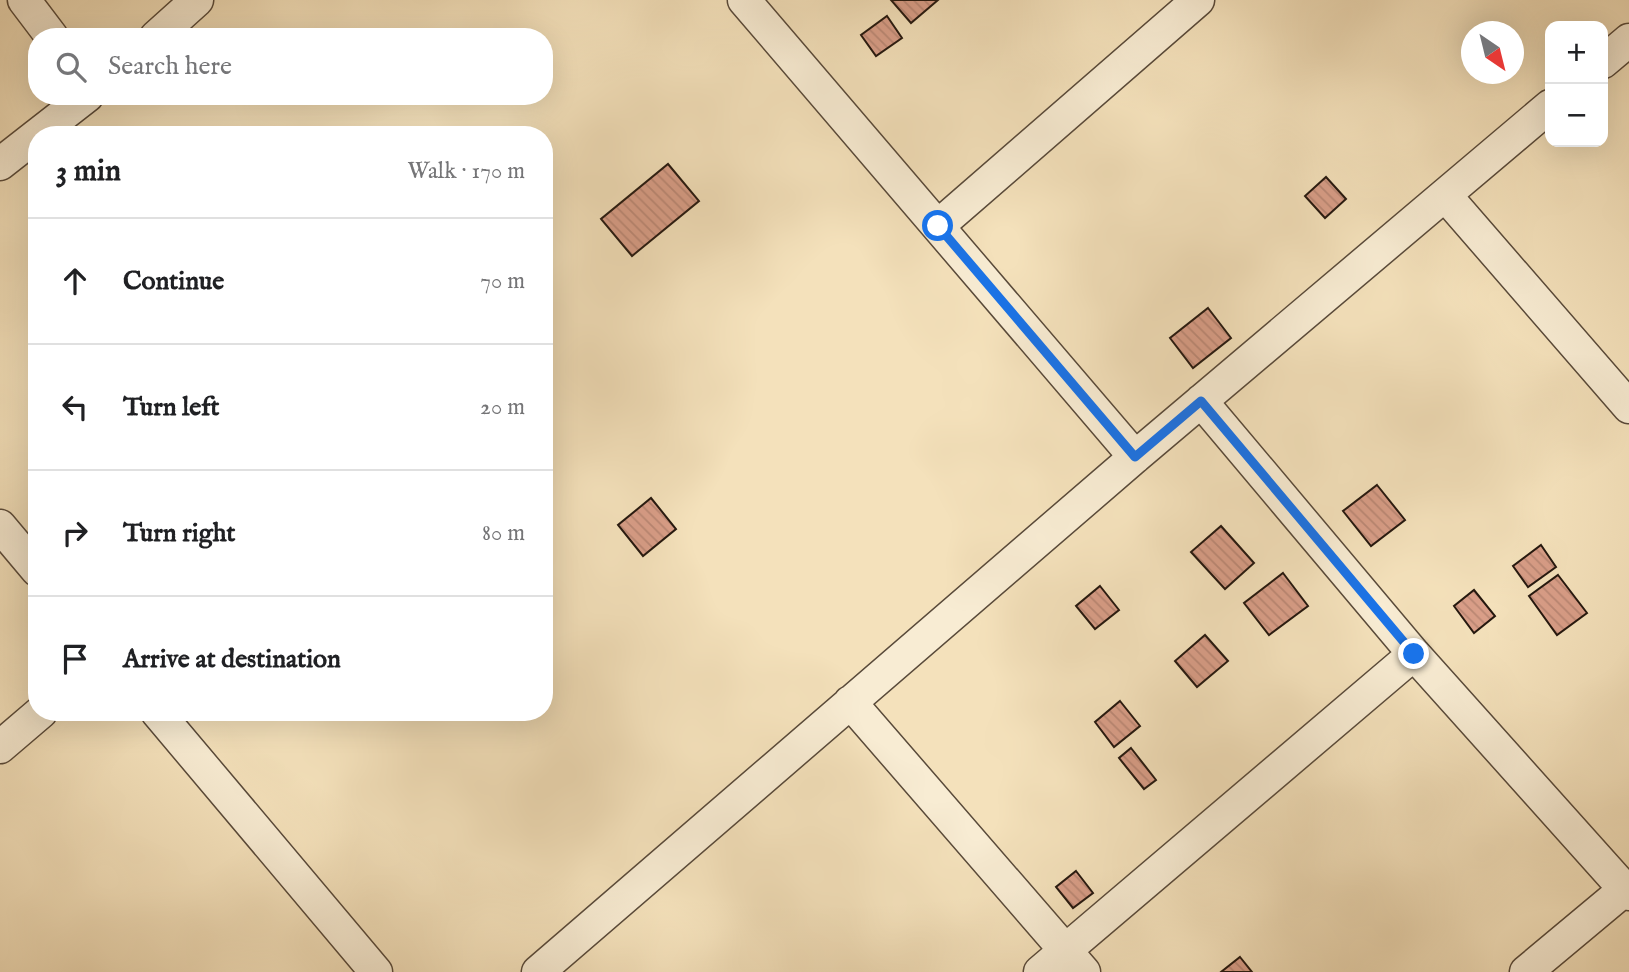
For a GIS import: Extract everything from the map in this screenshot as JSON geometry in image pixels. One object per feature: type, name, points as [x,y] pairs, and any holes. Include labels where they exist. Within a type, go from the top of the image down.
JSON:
[{"type":"street","points":[[24,0],[45,28]]},
{"type":"street","points":[[166,28],[197,0]]},
{"type":"street","points":[[744,0],[1135,457]]},
{"type":"street","points":[[938,226],[1198,0]]},
{"type":"street","points":[[1608,58],[1629,40]]},
{"type":"street","points":[[49,126],[75,105]]},
{"type":"street","points":[[538,972],[1135,457],[1545,110]]},
{"type":"street","points":[[0,164],[28,142]]},
{"type":"street","points":[[1445,195],[1629,407]]},
{"type":"street","points":[[1201,401],[1414,654],[1627,890],[1526,972]]},
{"type":"street","points":[[0,526],[28,559]]},
{"type":"street","points":[[1040,972],[1074,961],[1414,654]]},
{"type":"street","points":[[850,702],[1074,961]]},
{"type":"street","points":[[0,747],[30,721]]},
{"type":"street","points":[[165,721],[376,972]]},
{"type":"building","points":[[891,0],[938,0],[911,23]]},
{"type":"building","points":[[887,16],[902,38],[876,56],[861,35]]},
{"type":"building","points":[[668,164],[699,201],[632,256],[601,219]]},
{"type":"building","points":[[1326,177],[1346,199],[1325,218],[1305,196]]},
{"type":"building","points":[[1208,308],[1231,338],[1193,368],[1170,338]]},
{"type":"building","points":[[1377,485],[1405,520],[1371,546],[1343,511]]},
{"type":"building","points":[[651,498],[676,529],[643,556],[618,525]]},
{"type":"building","points":[[1221,526],[1254,563],[1225,589],[1191,552]]},
{"type":"building","points":[[1541,545],[1556,567],[1528,587],[1513,566]]},
{"type":"building","points":[[1283,573],[1308,606],[1269,635],[1244,603]]},
{"type":"building","points":[[1558,575],[1587,613],[1557,635],[1529,596]]},
{"type":"building","points":[[1100,586],[1119,610],[1095,629],[1076,606]]},
{"type":"building","points":[[1474,590],[1495,616],[1474,633],[1454,606]]},
{"type":"building","points":[[1205,635],[1228,661],[1197,687],[1175,661]]},
{"type":"building","points":[[1120,701],[1140,726],[1114,747],[1095,722]]},
{"type":"building","points":[[1131,748],[1156,780],[1144,789],[1119,758]]},
{"type":"building","points":[[1076,871],[1093,893],[1073,908],[1056,887]]},
{"type":"building","points":[[1240,957],[1252,972],[1221,972]]},
{"type":"route","points":[[938,226],[1135,457],[1201,401],[1414,654]]}]
